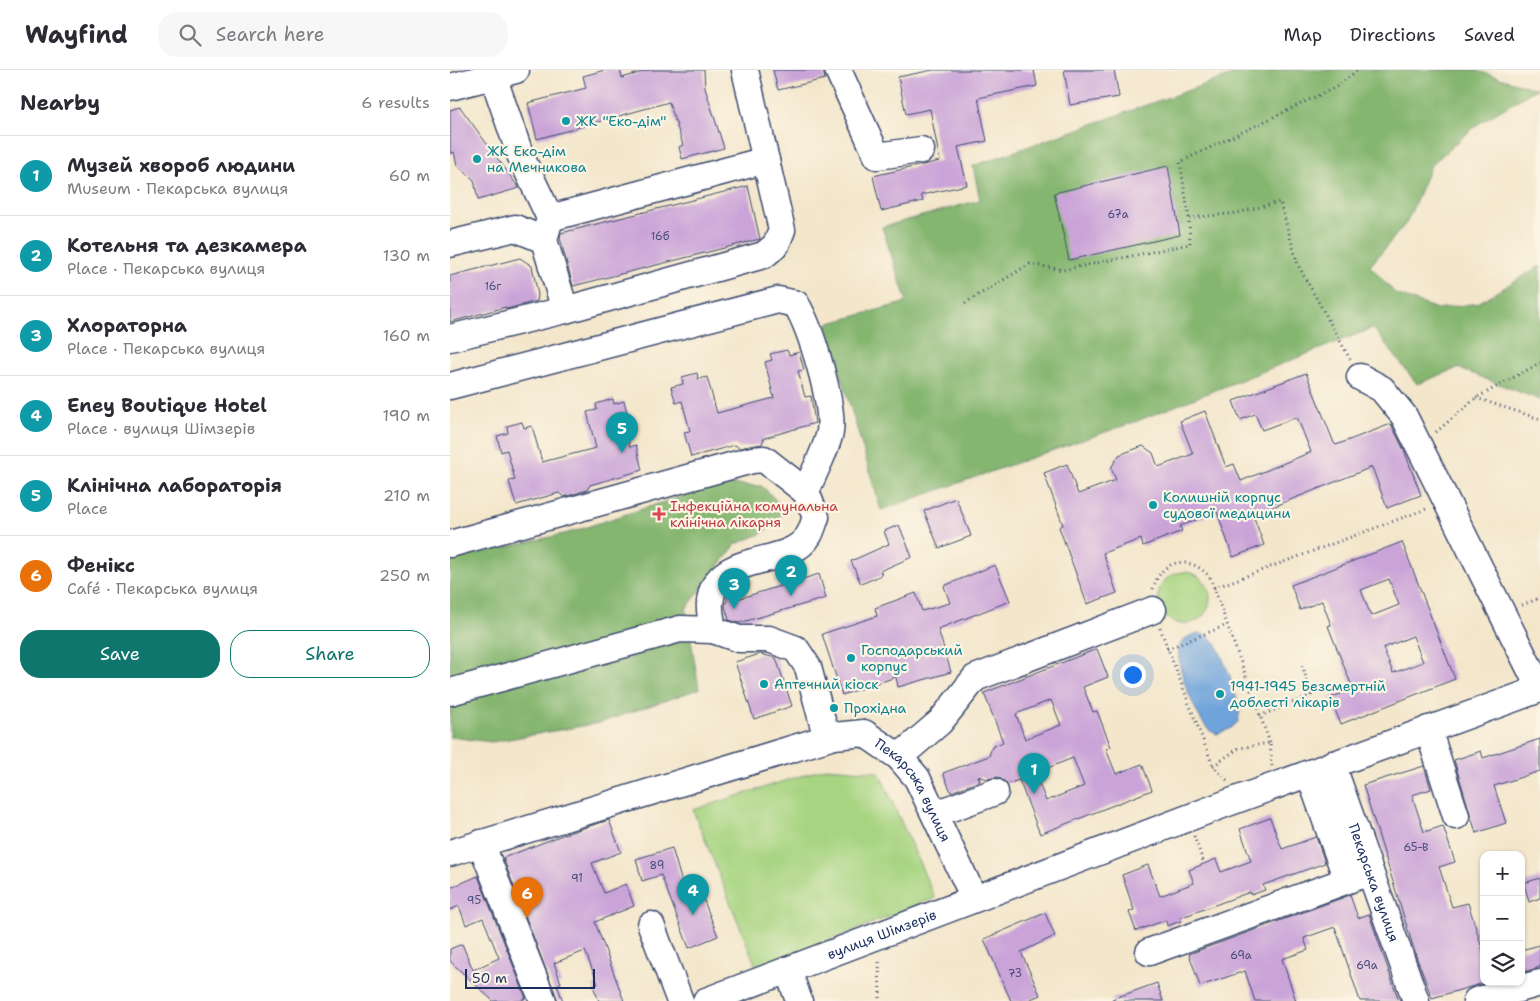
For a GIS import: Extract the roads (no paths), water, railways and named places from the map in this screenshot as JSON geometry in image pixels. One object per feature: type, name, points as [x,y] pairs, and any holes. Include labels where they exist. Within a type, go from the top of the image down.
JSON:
[{"type":"street","points":[[450,338],[565,310],[764,255],[776,245],[782,230],[745,70]]},
{"type":"street","points":[[838,70],[877,156],[921,150]]},
{"type":"street","points":[[450,87],[504,73],[521,157],[547,229],[565,310]]},
{"type":"street","points":[[450,244],[515,228],[547,229],[766,160]]},
{"type":"street","points":[[450,386],[778,300],[796,304],[806,320],[831,412],[830,433],[806,492]]},
{"type":"street","points":[[974,898],[1320,768],[1540,689],[1404,416],[1382,389],[1360,377]]},
{"type":"street","points":[[450,544],[764,458],[806,492],[816,516],[809,536],[794,549],[732,569],[715,586],[710,603],[713,630]]},
{"type":"street","points":[[899,757],[940,722],[975,678],[1153,610]]},
{"type":"street","points":[[452,687],[680,629],[713,630],[739,639],[769,639],[796,650],[808,667],[824,728],[834,736]]},
{"type":"street","points":[[1428,729],[1456,816]]},
{"type":"street","name":"Пекарська вулиця","points":[[450,853],[834,736],[864,733],[899,757],[917,778],[974,898]]},
{"type":"street","name":"Пекарська вулиця","points":[[1320,768],[1358,876],[1416,1001]]},
{"type":"street","points":[[935,814],[995,792]]},
{"type":"street","points":[[482,843],[543,1001]]},
{"type":"street","points":[[1149,952],[1358,876]]},
{"type":"street","name":"вулиця Шімзерів","points":[[706,1001],[974,898]]},
{"type":"street","points":[[651,925],[680,1001]]},
{"type":"street","points":[[788,970],[800,1001]]},
{"type":"street","points":[[1476,1001],[1540,983]]},
{"type":"water","points":[[1198,633],[1209,636],[1217,645],[1230,676],[1240,710],[1238,722],[1230,729],[1217,734],[1208,729],[1196,711],[1179,661],[1181,643],[1191,635]]},
{"type":"place","name":"ЖК \"Еко-дім\"","points":[[566,121]]},
{"type":"place","name":"ЖК Еко-дім на Мечникова","points":[[477,159]]},
{"type":"place","name":"Клінічна лабораторія","points":[[622,453]]},
{"type":"place","name":"Колишній корпус судової медицини","points":[[1153,505]]},
{"type":"place","name":"Інфекційна комунальна клінічна лікарня","points":[[659,514]]},
{"type":"place","name":"Котельня та дезкамера","points":[[791,596]]},
{"type":"place","name":"Хлораторна","points":[[734,609]]},
{"type":"place","name":"Господарський корпус","points":[[851,658]]},
{"type":"place","name":"Аптечний кіоск","points":[[764,684]]},
{"type":"place","name":"1941-1945 Безсмертній доблесті лікарів","points":[[1220,694]]},
{"type":"place","name":"Прохідна","points":[[834,708]]},
{"type":"place","name":"Музей хвороб людини","points":[[1034,794]]},
{"type":"place","name":"Eney Boutique Hotel","points":[[693,915]]},
{"type":"place","name":"Фенікс","points":[[527,918]]}]
